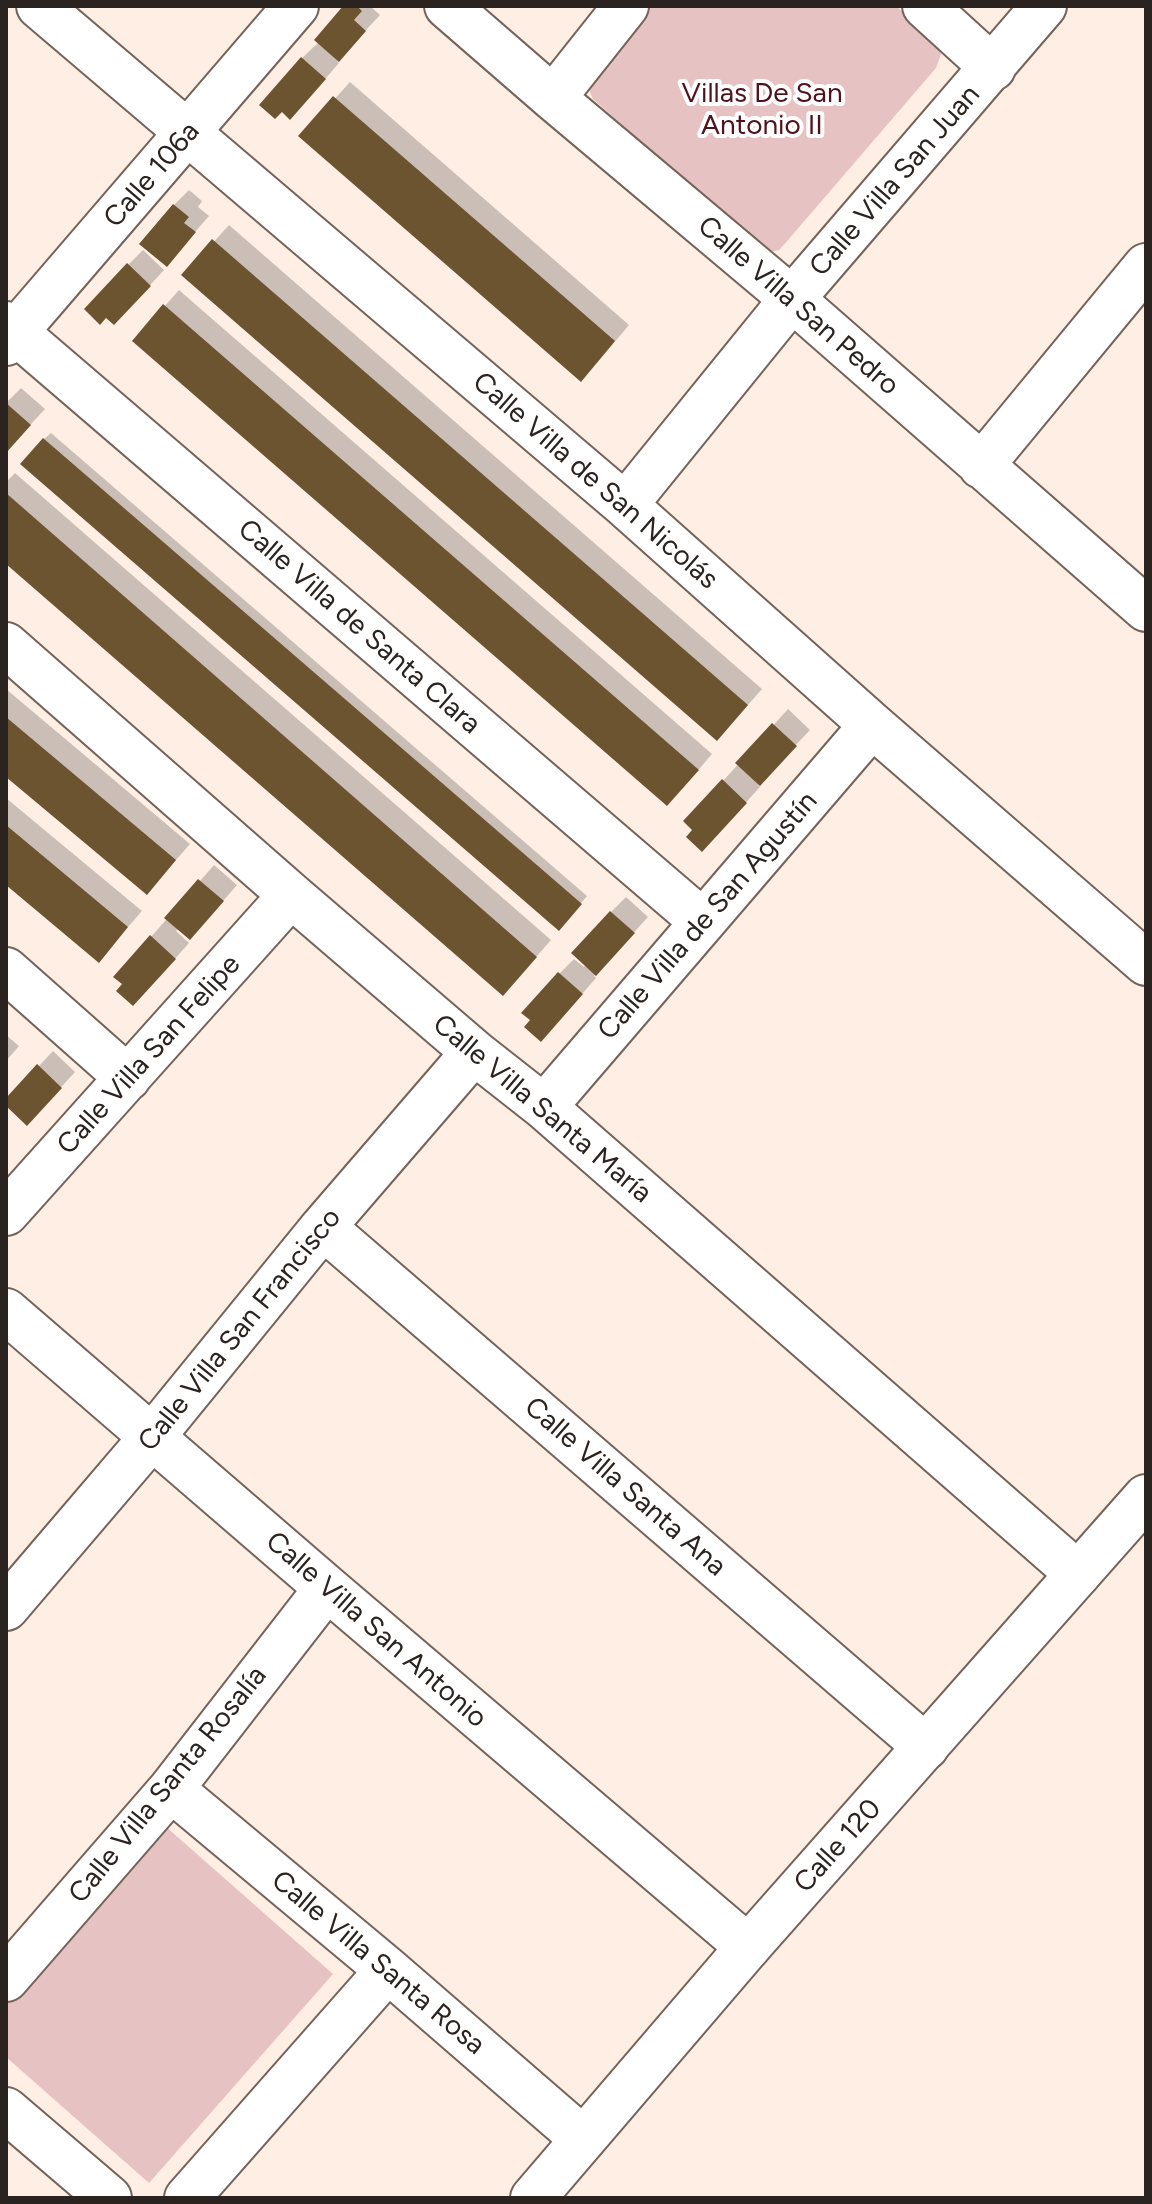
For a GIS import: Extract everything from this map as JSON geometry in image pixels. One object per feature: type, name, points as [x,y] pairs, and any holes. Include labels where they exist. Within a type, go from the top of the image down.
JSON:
[{"type":"street","name":"Calle Villa de San Nicolás","points":[[39,6],[625,505],[1146,963]]},
{"type":"street","name":"Calle 106a","points":[[9,333],[189,132],[296,6]]},
{"type":"street","name":"Calle Villa San Pedro","points":[[447,6],[792,299],[1146,609]]},
{"type":"street","points":[[553,98],[626,6]]},
{"type":"street","points":[[925,6],[993,68]]},
{"type":"street","name":"Calle Villa San Juan","points":[[625,505],[792,299],[1044,6]]},
{"type":"street","points":[[981,466],[1146,266]]},
{"type":"street","name":"Calle Villa de Santa Clara","points":[[9,333],[703,922]]},
{"type":"street","name":"Calle Villa Santa María","points":[[6,645],[291,895],[474,1052],[544,1107],[1078,1574]]},
{"type":"street","name":"Calle Villa de San Agustín","points":[[544,1107],[872,725]]},
{"type":"street","name":"Calle Villa San Felipe","points":[[6,1213],[291,895]]},
{"type":"street","points":[[6,970],[128,1078]]},
{"type":"street","name":"Calle Villa San Francisco","points":[[6,1608],[152,1437],[323,1227],[474,1052]]},
{"type":"street","name":"Calle Villa Santa Ana","points":[[323,1227],[926,1747]]},
{"type":"street","name":"Calle Villa San Antonio","points":[[6,1311],[748,1947]]},
{"type":"street","name":"Calle 120","points":[[533,2198],[748,1947],[1146,1497]]},
{"type":"street","name":"Calle Villa Santa Rosalía","points":[[6,1979],[171,1789],[327,1588]]},
{"type":"street","name":"Calle Villa Santa Rosa","points":[[171,1789],[388,1970],[583,2139]]},
{"type":"street","points":[[187,2198],[388,1970]]},
{"type":"street","points":[[6,2110],[109,2198]]},
{"type":"green space","name":"Villas De San Antonio II","points":[[649,6],[896,6],[933,38],[941,54],[936,68],[788,240],[779,250],[770,252],[764,251],[593,99],[589,90],[591,76]]},
{"type":"green space","points":[[156,1818],[333,1974],[149,2183],[6,2057],[6,1988]]},
{"type":"building","points":[[343,6],[357,6],[362,11],[354,20],[366,31],[339,62],[314,40]]},
{"type":"building","points":[[301,57],[326,79],[290,120],[282,112],[275,119],[259,105]]},
{"type":"building","points":[[333,96],[615,341],[581,382],[298,136]]},
{"type":"building","points":[[173,204],[189,217],[184,223],[196,232],[167,267],[139,244]]},
{"type":"building","points":[[212,239],[748,705],[717,741],[181,275]]},
{"type":"building","points":[[127,263],[151,286],[114,325],[106,318],[100,325],[84,309]]},
{"type":"building","points":[[163,304],[699,770],[667,806],[132,341]]},
{"type":"building","points":[[6,403],[31,425],[6,453]]},
{"type":"building","points":[[43,438],[582,904],[559,931],[20,464]]},
{"type":"building","points":[[6,493],[537,957],[503,996],[6,564]]},
{"type":"building","points":[[6,717],[176,860],[147,895],[6,777]]},
{"type":"building","points":[[772,723],[797,746],[760,786],[735,763]]},
{"type":"building","points":[[722,779],[747,803],[702,852],[686,837],[692,830],[683,821]]},
{"type":"building","points":[[6,825],[128,927],[99,963],[6,885]]},
{"type":"building","points":[[198,879],[224,901],[190,940],[164,918]]},
{"type":"building","points":[[610,911],[635,933],[596,976],[571,953]]},
{"type":"building","points":[[150,935],[176,959],[133,1006],[116,991],[122,984],[113,977]]},
{"type":"building","points":[[558,972],[583,994],[541,1042],[524,1027],[530,1020],[521,1013]]},
{"type":"building","points":[[37,1064],[62,1088],[27,1126],[6,1106],[6,1098]]}]
